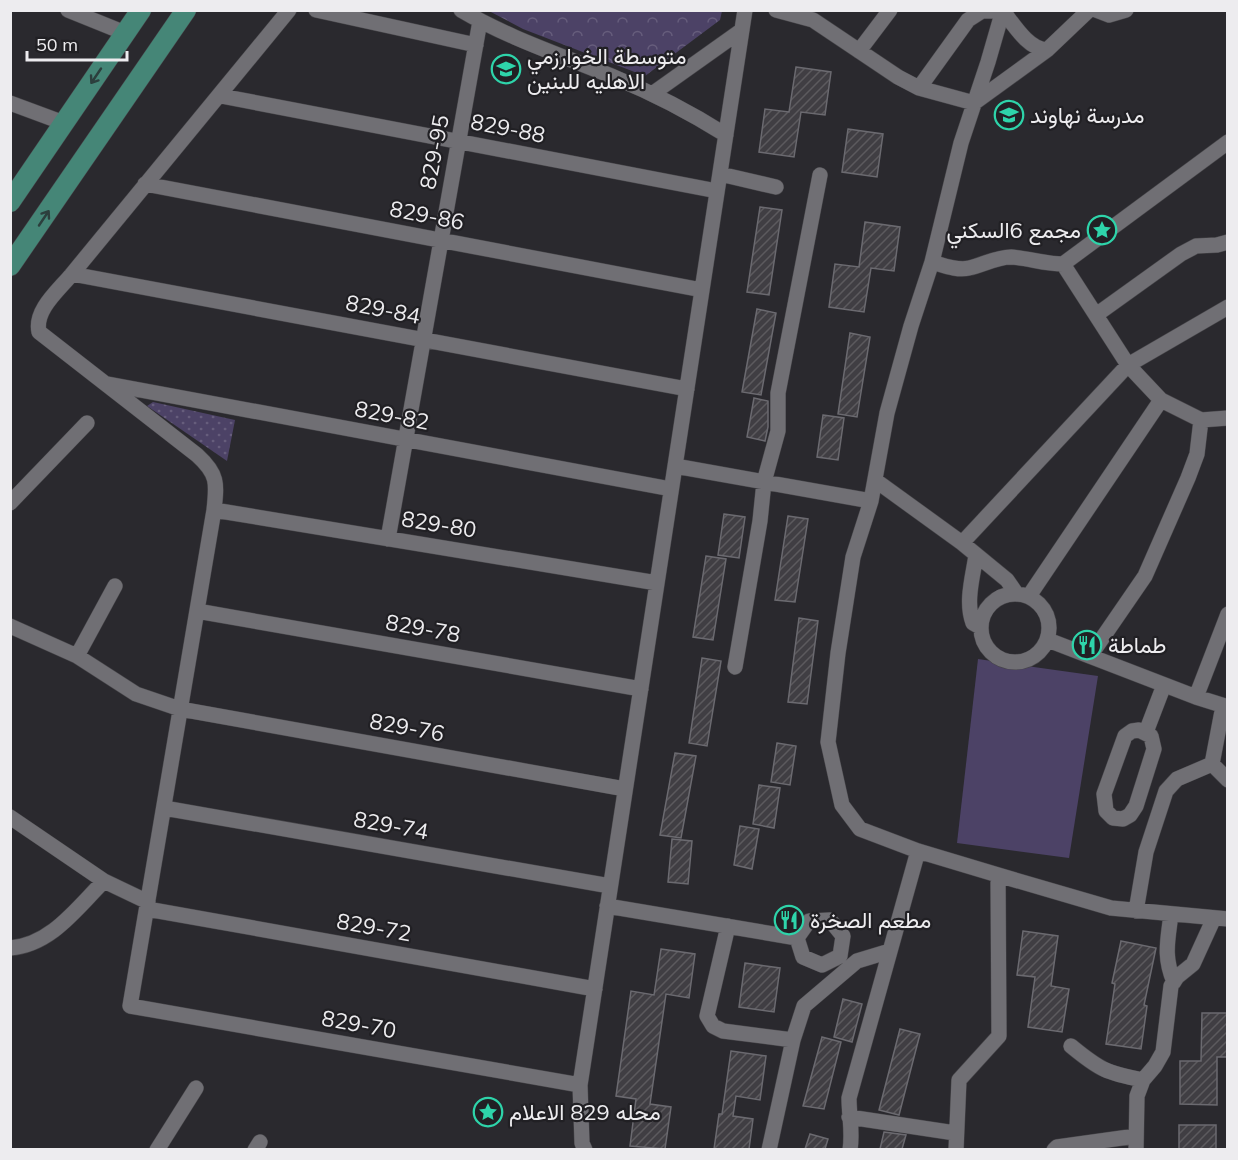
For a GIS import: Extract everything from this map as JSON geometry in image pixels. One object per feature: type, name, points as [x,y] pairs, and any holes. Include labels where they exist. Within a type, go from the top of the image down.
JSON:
[{"type":"main road","points":[[10,202],[141,10]]},
{"type":"main road","points":[[11,266],[186,10]]},
{"type":"street","points":[[68,10],[125,33]]},
{"type":"street","points":[[147,906],[214,510],[215,478],[210,467],[39,332],[37,323],[40,314],[72,274],[289,10]]},
{"type":"street","points":[[316,10],[476,45]]},
{"type":"street","points":[[461,10],[508,35],[652,94],[726,135]]},
{"type":"street","points":[[585,1149],[582,1143],[580,1085],[745,10]]},
{"type":"street","points":[[776,10],[814,15],[859,51],[898,77],[919,88],[974,103]]},
{"type":"street","points":[[859,51],[890,10]]},
{"type":"street","points":[[974,103],[1047,50],[1089,10]]},
{"type":"street","points":[[1096,10],[1109,15],[1126,10]]},
{"type":"street","points":[[919,88],[968,20],[982,11],[1003,11]]},
{"type":"street","points":[[1003,11],[1028,41],[1038,49],[1047,50]]},
{"type":"street","points":[[1003,11],[961,143],[932,262],[911,326],[887,413],[871,501],[853,557],[838,653],[828,742],[842,805],[860,829],[918,851],[1111,908],[1221,919],[1193,964],[1171,986],[1163,1052],[1143,1080],[1137,1096],[1136,1143],[1054,1149]]},
{"type":"street","name":"829-95","points":[[388,539],[480,21]]},
{"type":"street","points":[[652,94],[742,30]]},
{"type":"street","name":"829-88","points":[[220,96],[717,191]]},
{"type":"street","points":[[10,103],[64,123]]},
{"type":"street","points":[[932,262],[957,269],[968,269],[1010,257],[1046,264],[1063,264],[1227,142]]},
{"type":"street","points":[[720,174],[776,187]]},
{"type":"street","points":[[735,667],[760,521],[764,482],[778,431],[778,393],[820,175]]},
{"type":"street","name":"829-86","points":[[145,184],[702,290]]},
{"type":"street","points":[[1096,315],[1181,254],[1196,246],[1227,242]]},
{"type":"street","points":[[1063,264],[1128,365],[1161,400],[1201,420],[1227,418]]},
{"type":"street","name":"829-84","points":[[72,274],[687,389]]},
{"type":"street","points":[[962,543],[1128,365],[1227,307]]},
{"type":"street","name":"829-82","points":[[105,383],[671,489]]},
{"type":"street","points":[[1023,594],[1161,400]]},
{"type":"street","points":[[1090,657],[1145,576],[1197,454],[1201,420]]},
{"type":"street","points":[[10,502],[87,423]]},
{"type":"street","points":[[675,466],[871,501]]},
{"type":"street","points":[[875,480],[962,543],[1023,594],[1040,603],[1047,614],[1050,627],[1048,640],[1040,651],[1029,659],[1016,662],[1002,660],[991,652],[983,641],[980,627],[983,614],[991,603],[1003,595],[1023,594]]},
{"type":"street","name":"829-80","points":[[214,510],[657,583]]},
{"type":"street","points":[[976,555],[970,591],[970,615],[973,623],[980,627]]},
{"type":"street","points":[[77,656],[115,586]]},
{"type":"street","name":"829-78","points":[[196,611],[641,689]]},
{"type":"street","points":[[1196,698],[1227,614]]},
{"type":"street","name":"829-76","points":[[10,626],[77,656],[136,694],[180,709],[625,789]]},
{"type":"street","points":[[1048,640],[1196,698],[1225,706],[1212,764]]},
{"type":"street","points":[[1146,732],[1164,685]]},
{"type":"street","points":[[1132,731],[1146,732],[1153,741],[1154,749],[1136,806],[1124,819],[1113,818],[1106,811],[1104,794],[1121,744],[1125,736],[1132,731]]},
{"type":"street","points":[[1212,764],[1227,780]]},
{"type":"street","points":[[1136,911],[1146,852],[1166,790],[1177,779],[1212,764]]},
{"type":"street","name":"829-74","points":[[164,808],[610,886]]},
{"type":"street","name":"829-72","points":[[10,817],[104,881],[147,906],[595,989]]},
{"type":"street","points":[[850,1149],[852,1129],[849,1117],[849,1098],[918,851]]},
{"type":"street","points":[[956,1149],[958,1080],[999,1036],[998,875]]},
{"type":"street","points":[[10,948],[30,944],[49,935],[104,881]]},
{"type":"street","name":"829-70","points":[[147,906],[130,1006],[580,1085]]},
{"type":"street","points":[[607,906],[797,938]]},
{"type":"street","points":[[1171,914],[1167,958],[1174,982]]},
{"type":"street","points":[[728,926],[707,1016],[712,1026],[723,1031],[793,1040]]},
{"type":"street","points":[[769,1149],[793,1040],[804,1006],[857,961],[890,951]]},
{"type":"street","points":[[1071,1046],[1095,1066],[1111,1073],[1143,1080]]},
{"type":"street","points":[[157,1149],[196,1088]]},
{"type":"street","points":[[849,1117],[955,1133]]},
{"type":"green space","points":[[489,11],[722,11],[720,20],[645,76],[523,29]]},
{"type":"green space","points":[[153,402],[235,420],[227,461],[147,406]]},
{"type":"green space","points":[[978,659],[1098,676],[1069,858],[957,843]]},
{"type":"building","points":[[796,67],[831,72],[825,115],[801,112],[794,157],[759,152],[765,109],[789,112]]},
{"type":"building","points":[[848,129],[883,134],[877,177],[842,172]]},
{"type":"building","points":[[760,207],[782,210],[769,295],[747,292]]},
{"type":"building","points":[[865,222],[900,227],[894,271],[871,268],[864,312],[829,307],[835,264],[859,267]]},
{"type":"building","points":[[757,309],[776,313],[761,395],[742,392]]},
{"type":"building","points":[[850,333],[870,337],[857,417],[838,414]]},
{"type":"building","points":[[754,398],[768,401],[768,427],[765,441],[747,437]]},
{"type":"building","points":[[823,415],[844,418],[838,460],[817,457]]},
{"type":"building","points":[[724,514],[745,517],[739,558],[718,555]]},
{"type":"building","points":[[788,516],[808,519],[795,602],[775,600]]},
{"type":"building","points":[[706,556],[726,559],[713,640],[693,637]]},
{"type":"building","points":[[799,618],[818,621],[807,704],[788,702]]},
{"type":"building","points":[[702,658],[721,661],[707,746],[689,743]]},
{"type":"building","points":[[777,743],[796,746],[790,785],[771,782]]},
{"type":"building","points":[[675,753],[696,756],[681,838],[660,835]]},
{"type":"building","points":[[759,785],[780,788],[774,828],[753,824]]},
{"type":"building","points":[[740,826],[759,829],[752,869],[734,865]]},
{"type":"building","points":[[672,839],[692,841],[688,884],[668,882]]},
{"type":"building","points":[[1023,931],[1058,936],[1051,986],[1069,989],[1062,1032],[1028,1027],[1035,977],[1017,975]]},
{"type":"building","points":[[1121,941],[1156,948],[1144,1005],[1147,1006],[1141,1049],[1106,1044],[1115,984],[1112,983]]},
{"type":"building","points":[[661,949],[695,954],[689,998],[666,994],[650,1104],[671,1107],[665,1149],[630,1146],[636,1099],[616,1096],[631,991],[654,995]]},
{"type":"building","points":[[745,963],[780,968],[774,1012],[739,1007]]},
{"type":"building","points":[[843,999],[862,1004],[852,1042],[834,1037]]},
{"type":"building","points":[[1202,1013],[1227,1013],[1227,1057],[1217,1057],[1217,1105],[1180,1104],[1180,1061],[1201,1061]]},
{"type":"building","points":[[900,1029],[920,1034],[899,1115],[879,1110]]},
{"type":"building","points":[[822,1037],[841,1042],[824,1109],[803,1106]]},
{"type":"building","points":[[731,1051],[766,1056],[760,1100],[736,1096],[733,1116],[753,1119],[749,1149],[714,1149],[719,1114],[722,1114]]},
{"type":"building","points":[[1179,1125],[1216,1125],[1216,1149],[1179,1149]]},
{"type":"building","points":[[884,1132],[906,1135],[902,1149],[880,1149]]},
{"type":"building","points":[[810,1134],[828,1139],[825,1149],[805,1149]]},
{"type":"place","name":"متوسطة الخوارزمي الاهليه للبنين","points":[[506,69]]},
{"type":"place","name":"مدرسة نهاوند","points":[[1009,115]]},
{"type":"place","name":"مجمع 6السكني","points":[[1102,230]]},
{"type":"place","name":"طماطة","points":[[1087,645]]},
{"type":"place","name":"مطعم الصخرة","points":[[789,920]]},
{"type":"place","name":"محله 829 الاعلام","points":[[488,1112]]}]
